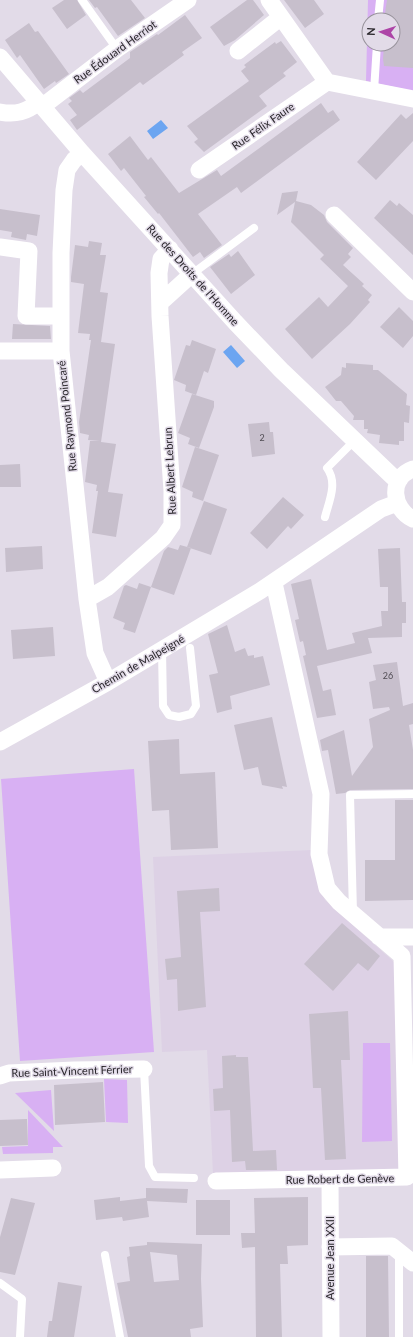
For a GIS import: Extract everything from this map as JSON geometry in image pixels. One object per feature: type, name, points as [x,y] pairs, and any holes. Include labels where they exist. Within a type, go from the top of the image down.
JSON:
[{"type":"street","name":"Rue Édouard Herriot","points":[[0,112],[20,113],[28,111],[41,104],[188,0]]},
{"type":"street","points":[[269,0],[327,82],[413,99]]},
{"type":"street","points":[[238,51],[281,18]]},
{"type":"street","name":"Rue des Droits de l'Homme","points":[[0,57],[82,153],[281,370],[393,477],[400,479]]},
{"type":"street","name":"Rue Félix Faure","points":[[199,170],[327,82]]},
{"type":"street","name":"Rue Raymond Poincaré","points":[[82,153],[74,160],[67,170],[64,190],[60,316],[61,351],[87,599],[95,653],[108,682]]},
{"type":"street","points":[[334,215],[413,292]]},
{"type":"street","points":[[0,247],[29,251],[26,316],[60,316]]},
{"type":"street","name":"Rue Albert Lebrun","points":[[87,599],[108,587],[163,538],[172,525],[172,491],[159,273],[161,259],[170,249]]},
{"type":"street","points":[[160,303],[192,274]]},
{"type":"street","points":[[0,351],[61,351]]},
{"type":"street","points":[[413,469],[404,474],[396,487],[397,503],[405,515],[413,519]]},
{"type":"street","name":"Chemin de Malpeigné","points":[[0,742],[108,682],[274,583],[381,509],[397,503]]},
{"type":"street","name":"Rue Robert de Genève","points":[[216,1181],[407,1177],[402,956],[352,914],[327,888],[319,854],[321,794],[274,583]]},
{"type":"street","points":[[379,937],[413,937]]},
{"type":"street","name":"Rue Saint-Vincent Férrier","points":[[0,1076],[9,1073],[144,1069]]},
{"type":"street","points":[[0,1170],[53,1168]]},
{"type":"street","name":"Avenue Jean XXII","points":[[330,1178],[330,1337]]},
{"type":"street","points":[[330,1247],[392,1246],[413,1263]]},
{"type":"lane","points":[[82,0],[117,49]]},
{"type":"lane","points":[[379,12],[380,0]]},
{"type":"lane","points":[[374,91],[376,52]]},
{"type":"lane","points":[[192,274],[254,228]]},
{"type":"lane","points":[[325,517],[332,491],[332,475],[327,468],[354,440]]},
{"type":"lane","points":[[162,650],[163,706],[169,715],[179,717],[191,714],[196,706],[190,648]]},
{"type":"lane","points":[[352,914],[350,795],[413,794]]},
{"type":"lane","points":[[144,1069],[149,1166],[155,1177],[194,1178]]},
{"type":"lane","points":[[399,1251],[399,1337]]},
{"type":"lane","points":[[106,1255],[120,1337]]},
{"type":"lane","points":[[0,1284],[22,1299],[20,1337]]},
{"type":"shaded area","points":[[368,0],[413,0],[413,91],[366,81],[367,52],[401,52],[401,12],[368,12]]},
{"type":"shaded area","points":[[134,769],[154,1052],[20,1061],[1,779]]},
{"type":"shaded area","points":[[312,850],[325,900],[395,963],[400,1170],[213,1174],[207,1050],[162,1052],[153,857]]},
{"type":"shaded area","points":[[363,1043],[390,1043],[392,1141],[362,1142]]},
{"type":"shaded area","points":[[104,1079],[127,1080],[128,1123],[106,1122]]},
{"type":"shaded area","points":[[51,1090],[54,1131],[15,1093]]},
{"type":"shaded area","points":[[28,1110],[63,1147],[53,1147],[53,1153],[3,1154],[2,1147],[28,1146]]},
{"type":"water","points":[[161,120],[168,128],[153,139],[147,131]]},
{"type":"water","points":[[231,345],[245,361],[237,368],[223,352]]},
{"type":"building","points":[[64,0],[77,0],[86,15],[67,29],[52,8]]},
{"type":"building","points":[[89,0],[131,0],[145,18],[118,36],[97,7],[95,8]]},
{"type":"building","points":[[247,0],[253,0],[264,15],[235,40],[224,46],[210,27]]},
{"type":"building","points":[[284,0],[314,0],[324,14],[305,28]]},
{"type":"building","points":[[387,0],[413,0],[413,68],[384,66],[383,52],[401,52],[401,12],[385,12]]},
{"type":"building","points":[[185,15],[202,38],[182,52],[184,55],[143,85],[140,82],[77,130],[70,120],[77,115],[68,104],[72,101],[69,98],[80,90],[83,93],[130,58],[130,52],[157,34],[158,35]]},
{"type":"building","points":[[29,23],[35,32],[38,31],[69,74],[56,83],[55,81],[44,89],[20,55],[17,58],[5,40]]},
{"type":"building","points":[[281,41],[297,62],[283,73],[286,76],[259,96],[267,106],[204,152],[194,142],[198,139],[187,126],[249,81],[241,71],[246,67],[244,65],[275,42],[276,44]]},
{"type":"building","points":[[321,103],[328,113],[333,110],[340,120],[241,193],[237,187],[198,214],[222,245],[204,258],[200,252],[193,257],[159,213],[158,214],[144,197],[146,196],[124,168],[121,171],[108,154],[130,136],[148,160],[151,157],[179,193],[217,170],[221,176]]},
{"type":"building","points":[[413,113],[413,141],[376,180],[357,162],[401,114],[406,119]]},
{"type":"building","points":[[298,191],[296,201],[311,205],[324,215],[327,222],[353,248],[348,254],[351,257],[343,265],[364,284],[362,286],[372,295],[368,300],[370,302],[350,324],[312,359],[285,329],[319,297],[328,307],[348,286],[320,259],[324,255],[291,222],[295,202],[277,215],[282,193]]},
{"type":"building","points":[[390,200],[397,206],[399,203],[413,215],[413,255],[374,218]]},
{"type":"building","points":[[0,209],[40,215],[37,236],[27,234],[26,240],[11,237],[12,232],[0,230]]},
{"type":"building","points":[[89,241],[102,243],[100,255],[106,255],[100,292],[108,293],[101,342],[115,344],[101,442],[116,444],[108,492],[123,494],[116,537],[92,533],[98,491],[96,491],[97,485],[85,482],[90,441],[100,441],[88,440],[89,435],[80,433],[79,422],[91,340],[89,340],[90,334],[78,333],[84,284],[71,282],[71,277],[75,245],[88,247]]},
{"type":"building","points":[[238,251],[255,275],[231,294],[210,267],[229,254],[231,257]]},
{"type":"building","points":[[399,307],[413,321],[413,336],[403,348],[380,327]]},
{"type":"building","points":[[13,324],[50,326],[51,339],[12,339]]},
{"type":"building","points":[[192,340],[216,349],[208,373],[204,371],[196,395],[185,391],[186,385],[174,380],[186,345],[190,346]]},
{"type":"building","points":[[346,363],[373,365],[373,370],[378,370],[407,394],[406,405],[410,406],[409,423],[404,422],[404,441],[399,441],[399,445],[379,443],[380,435],[367,433],[368,429],[364,429],[364,420],[353,420],[354,416],[341,401],[336,401],[325,387],[341,375],[342,367],[346,368]]},
{"type":"building","points":[[192,394],[214,401],[214,407],[199,448],[188,444],[190,438],[178,433]]},
{"type":"building","points":[[269,422],[270,432],[273,432],[275,454],[252,457],[248,424]]},
{"type":"building","points":[[195,447],[219,455],[203,501],[192,497],[193,492],[182,487]]},
{"type":"building","points":[[20,464],[21,487],[0,487],[0,465]]},
{"type":"building","points":[[283,497],[304,515],[291,529],[288,526],[267,549],[250,533]]},
{"type":"building","points":[[204,501],[227,509],[211,555],[187,547]]},
{"type":"building","points":[[180,545],[191,548],[174,595],[151,587],[164,551],[168,547],[178,550]]},
{"type":"building","points":[[42,546],[43,569],[6,572],[5,548]]},
{"type":"building","points":[[400,548],[402,602],[406,602],[406,623],[402,623],[402,637],[368,638],[372,653],[317,666],[323,691],[331,689],[336,715],[317,718],[303,656],[306,655],[303,641],[300,642],[295,620],[299,619],[291,584],[311,579],[327,650],[355,643],[352,633],[382,626],[381,611],[388,611],[388,587],[380,587],[378,549]]},
{"type":"building","points":[[139,583],[151,587],[135,633],[123,629],[125,623],[113,618],[124,586],[126,585],[137,589]]},
{"type":"building","points":[[227,625],[235,652],[245,648],[248,656],[254,655],[254,658],[263,656],[270,685],[230,696],[232,709],[217,713],[209,675],[218,673],[208,634]]},
{"type":"building","points":[[53,627],[55,656],[13,659],[11,630]]},
{"type":"building","points":[[397,662],[403,706],[413,703],[413,724],[409,725],[413,750],[413,789],[350,790],[345,793],[336,794],[328,750],[322,751],[320,740],[344,730],[352,776],[373,747],[369,719],[390,710],[389,707],[373,709],[369,682],[376,680],[373,665]]},
{"type":"building","points":[[272,717],[287,787],[282,786],[283,789],[262,785],[258,767],[244,770],[234,725]]},
{"type":"building","points":[[179,739],[180,774],[215,772],[218,848],[171,850],[169,810],[152,811],[148,741]]},
{"type":"building","points":[[395,800],[413,800],[413,900],[365,901],[365,860],[395,860]]},
{"type":"building","points":[[219,888],[220,911],[200,912],[206,1007],[178,1011],[177,979],[167,980],[165,959],[181,957],[177,891]]},
{"type":"building","points":[[342,923],[380,956],[368,971],[358,963],[333,991],[304,964]]},
{"type":"building","points":[[348,1011],[350,1060],[341,1060],[346,1159],[325,1160],[321,1088],[313,1088],[309,1014]]},
{"type":"building","points":[[236,1055],[236,1057],[248,1057],[253,1151],[276,1150],[277,1170],[246,1170],[245,1161],[232,1162],[230,1110],[214,1111],[213,1089],[223,1088],[222,1056]]},
{"type":"building","points":[[103,1082],[105,1122],[55,1125],[54,1085]]},
{"type":"building","points":[[27,1119],[28,1145],[0,1146],[0,1120]]},
{"type":"building","points":[[146,1188],[188,1189],[187,1203],[147,1201],[149,1217],[123,1221],[122,1217],[96,1220],[94,1200],[120,1197],[120,1201],[146,1198]]},
{"type":"building","points":[[308,1197],[308,1245],[287,1246],[288,1264],[280,1264],[282,1337],[256,1337],[255,1247],[242,1248],[241,1233],[255,1233],[254,1198]]},
{"type":"building","points":[[11,1198],[35,1203],[15,1275],[0,1272],[0,1237]]},
{"type":"building","points":[[196,1200],[230,1200],[230,1235],[196,1235]]},
{"type":"building","points":[[147,1242],[202,1244],[201,1279],[203,1327],[190,1329],[191,1337],[128,1337],[117,1283],[130,1281],[127,1257],[130,1256],[129,1247],[147,1245]],"holes":[[[150,1252],[177,1255],[179,1280],[154,1282]]]},
{"type":"building","points":[[366,1256],[388,1256],[389,1337],[366,1337]]},
{"type":"building","points":[[58,1282],[82,1286],[74,1337],[47,1337],[49,1321],[52,1321]]}]
